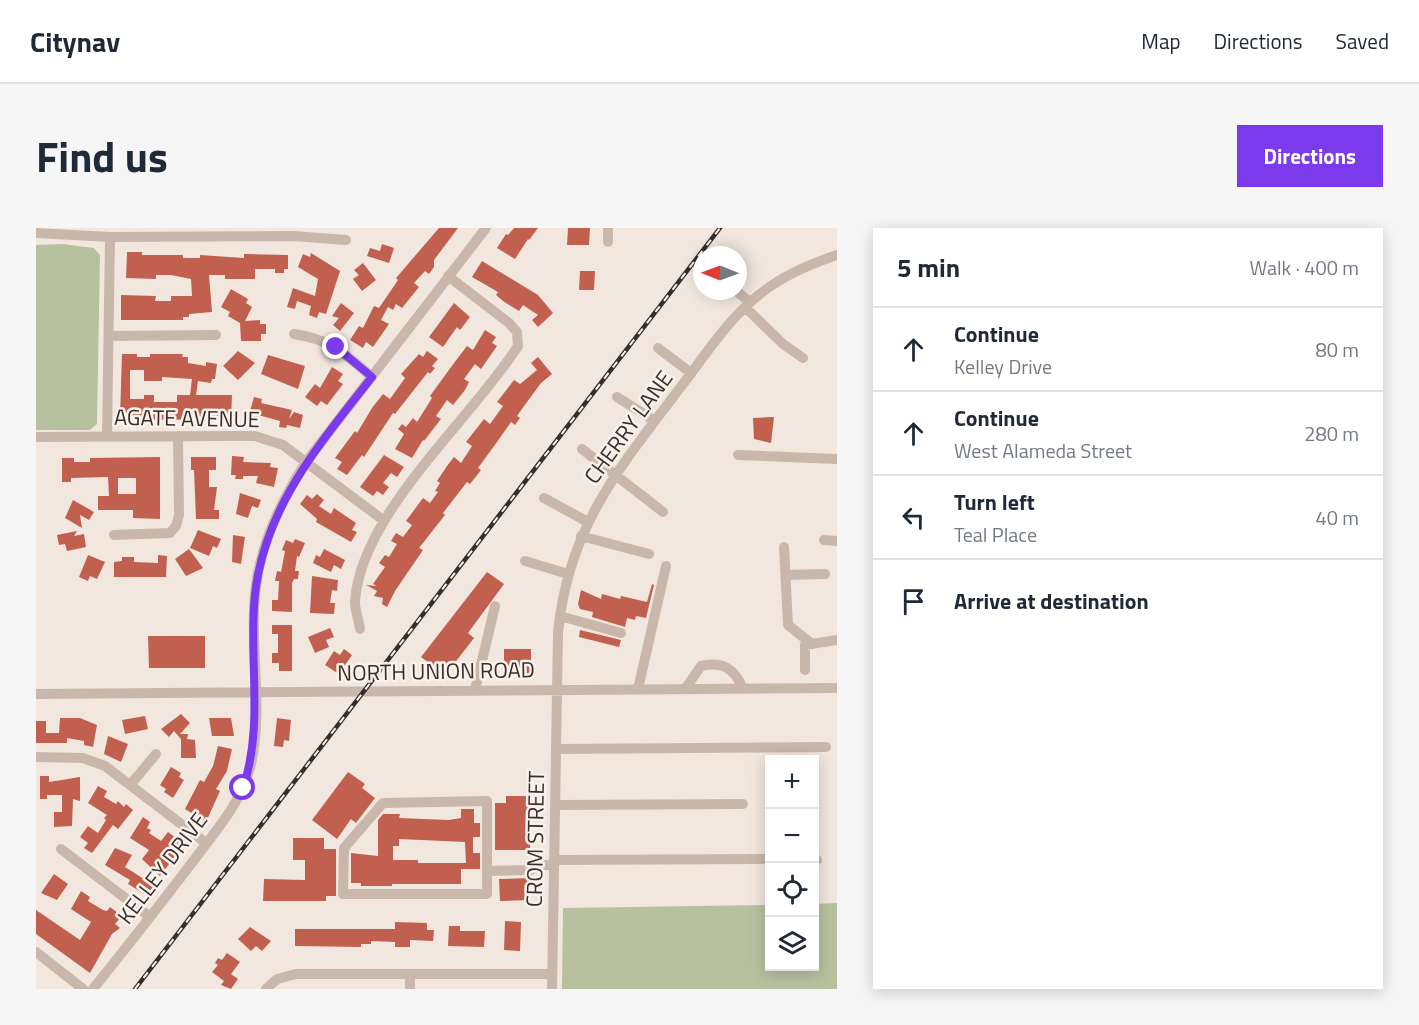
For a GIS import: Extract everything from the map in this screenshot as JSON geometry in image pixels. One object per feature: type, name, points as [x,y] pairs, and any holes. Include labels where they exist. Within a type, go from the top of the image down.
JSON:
[{"type":"street","name":"KELLEY DRIVE","points":[[93,989],[235,804],[247,778],[254,742],[254,607],[262,555],[274,519],[306,462],[486,228]]},
{"type":"street","points":[[608,228],[608,242]]},
{"type":"street","points":[[36,233],[110,237],[293,236],[346,240]]},
{"type":"street","points":[[106,436],[110,237]]},
{"type":"street","name":"CHERRY LANE","points":[[556,689],[560,616],[568,574],[581,536],[616,474],[691,373],[748,305],[778,281],[837,255]]},
{"type":"street","points":[[360,629],[355,604],[359,574],[383,520],[514,352],[519,339],[513,327],[448,276]]},
{"type":"street","points":[[744,300],[783,344],[803,358]]},
{"type":"street","points":[[294,334],[321,339],[336,347],[372,377]]},
{"type":"street","points":[[109,336],[216,335]]},
{"type":"street","points":[[658,348],[691,373]]},
{"type":"street","points":[[617,397],[655,421]]},
{"type":"street","points":[[114,535],[170,533],[176,526],[179,515],[178,436]]},
{"type":"street","name":"AGATE AVENUE","points":[[36,437],[255,436],[269,439],[306,462],[383,520]]},
{"type":"street","points":[[582,448],[663,512]]},
{"type":"street","points":[[738,455],[837,459]]},
{"type":"street","points":[[544,498],[588,522]]},
{"type":"street","points":[[581,536],[649,554]]},
{"type":"street","points":[[824,540],[837,541]]},
{"type":"street","points":[[784,547],[788,625],[812,644]]},
{"type":"street","points":[[525,561],[568,574]]},
{"type":"street","points":[[638,689],[666,566]]},
{"type":"street","points":[[786,575],[825,574]]},
{"type":"street","points":[[475,690],[495,606]]},
{"type":"street","points":[[560,616],[621,633]]},
{"type":"street","points":[[805,669],[805,645],[837,640]]},
{"type":"street","points":[[685,689],[701,666],[714,663],[728,667],[738,676],[743,689]]},
{"type":"street","name":"NORTH UNION ROAD","points":[[36,694],[837,688]]},
{"type":"street","name":"CROM STREET","points":[[552,989],[556,689]]},
{"type":"street","points":[[556,749],[826,747]]},
{"type":"street","points":[[787,748],[787,755]]},
{"type":"street","points":[[131,784],[156,753]]},
{"type":"street","points":[[36,757],[82,758],[97,762],[131,784],[206,843]]},
{"type":"street","points":[[487,801],[487,872],[487,894],[343,894],[344,848],[383,803],[487,801]]},
{"type":"street","points":[[556,806],[743,804]]},
{"type":"street","points":[[61,849],[150,917]]},
{"type":"street","points":[[487,872],[531,870],[554,863],[765,859]]},
{"type":"street","points":[[36,952],[83,989]]},
{"type":"street","points":[[266,989],[276,979],[296,975],[552,974]]},
{"type":"street","points":[[410,975],[410,989]]},
{"type":"green space","points":[[63,244],[94,248],[100,255],[97,424],[90,430],[36,430],[36,245]]},
{"type":"green space","points":[[837,903],[837,989],[562,989],[563,908],[765,905],[765,971],[819,971],[819,904]]},
{"type":"building","points":[[439,228],[458,228],[434,260],[434,267],[429,274],[425,271],[414,283],[419,287],[402,308],[396,304],[393,310],[388,307],[381,320],[389,324],[373,347],[366,342],[363,348],[350,340],[359,326],[363,328],[374,306],[379,308],[398,280],[396,278]]},
{"type":"building","points":[[514,228],[538,228],[515,259],[497,248],[506,234],[508,235]]},
{"type":"building","points":[[568,228],[590,228],[589,245],[567,245]]},
{"type":"building","points":[[382,244],[394,248],[389,263],[367,256],[370,248],[380,251]]},
{"type":"building","points":[[127,252],[142,252],[142,255],[183,255],[183,258],[200,258],[200,255],[244,258],[244,254],[288,255],[288,269],[284,269],[284,273],[275,273],[275,269],[255,269],[255,279],[225,279],[225,275],[209,275],[212,312],[189,314],[189,317],[183,317],[183,320],[121,320],[121,295],[156,296],[155,301],[171,301],[171,296],[192,296],[191,279],[171,275],[156,275],[156,279],[126,278]]},
{"type":"building","points":[[311,253],[340,271],[326,314],[319,312],[317,318],[309,315],[311,306],[297,301],[295,309],[287,307],[293,288],[315,296],[318,279],[298,267],[303,254],[310,257]]},
{"type":"building","points":[[482,261],[538,295],[553,313],[538,327],[532,320],[538,315],[523,305],[519,311],[496,295],[498,292],[472,277]]},
{"type":"building","points":[[363,263],[376,280],[362,291],[353,279],[359,275],[354,270]]},
{"type":"building","points":[[580,271],[595,271],[594,290],[579,290]]},
{"type":"building","points":[[231,289],[248,299],[246,303],[252,307],[245,321],[260,320],[260,324],[266,324],[266,334],[261,334],[261,341],[241,341],[240,323],[228,316],[230,312],[221,307]]},
{"type":"building","points":[[341,303],[354,313],[340,331],[333,325],[339,318],[332,316]]},
{"type":"building","points":[[454,303],[470,317],[460,330],[457,327],[443,347],[429,337]]},
{"type":"building","points":[[485,330],[496,337],[492,343],[497,346],[481,369],[475,364],[464,379],[469,382],[465,390],[453,405],[447,400],[436,416],[441,419],[423,440],[412,458],[395,449],[404,434],[398,429],[402,424],[406,427],[413,418],[417,422],[432,398],[430,396],[454,363],[467,346],[473,350]]},
{"type":"building","points":[[238,351],[255,363],[238,380],[223,366]]},
{"type":"building","points":[[427,351],[438,359],[432,366],[435,368],[430,374],[428,372],[395,414],[393,413],[364,457],[362,455],[347,475],[337,469],[342,462],[335,458],[355,431],[357,433],[372,408],[383,394],[390,399],[405,378],[401,374],[419,354],[423,357]]},
{"type":"building","points":[[122,354],[150,357],[150,354],[183,354],[182,357],[188,357],[188,363],[206,366],[206,362],[217,364],[215,379],[212,379],[211,383],[198,381],[196,395],[232,395],[231,419],[137,420],[120,417]],"holes":[[[130,370],[144,370],[144,381],[162,381],[162,377],[192,379],[190,395],[177,395],[177,402],[154,402],[154,395],[144,395],[144,399],[130,399]]]},
{"type":"building","points":[[268,355],[305,366],[298,389],[261,374]]},
{"type":"building","points":[[538,357],[552,374],[541,383],[527,402],[517,416],[520,418],[515,425],[511,422],[478,468],[481,470],[470,484],[467,482],[443,513],[445,515],[419,548],[423,550],[387,607],[382,604],[383,598],[374,596],[377,591],[366,585],[377,586],[373,584],[385,567],[379,563],[385,555],[389,557],[397,544],[391,541],[396,533],[403,537],[412,525],[406,521],[423,498],[430,503],[438,492],[435,491],[440,483],[437,481],[447,466],[454,457],[461,463],[472,446],[466,442],[484,419],[490,424],[503,406],[497,402],[514,380],[520,384],[537,370],[531,363]]},
{"type":"building","points":[[332,367],[343,374],[338,381],[343,384],[327,405],[321,401],[317,406],[305,397],[315,384],[320,388]]},
{"type":"building","points":[[254,397],[262,399],[261,403],[292,410],[289,419],[294,412],[303,415],[300,428],[287,425],[286,428],[279,427],[280,421],[258,415],[256,421],[248,418]]},
{"type":"building","points":[[774,417],[771,443],[754,439],[753,418]]},
{"type":"building","points":[[384,455],[404,467],[397,477],[391,473],[383,483],[389,487],[383,495],[377,491],[373,496],[360,487]]},
{"type":"building","points":[[232,456],[244,457],[243,462],[271,463],[270,467],[278,468],[274,487],[256,483],[258,476],[243,476],[243,479],[235,479],[236,475],[231,475]]},
{"type":"building","points":[[160,457],[160,519],[133,518],[133,510],[98,510],[98,496],[109,496],[108,477],[71,478],[71,482],[62,482],[62,458],[74,458],[74,462],[90,462],[90,458]],"holes":[[[118,478],[136,478],[136,494],[118,494]]]},
{"type":"building","points":[[191,457],[216,457],[216,470],[209,470],[209,487],[217,487],[214,510],[219,510],[219,519],[196,519],[194,470],[191,470]]},
{"type":"building","points":[[240,493],[261,500],[258,508],[252,506],[248,518],[236,514]]},
{"type":"building","points":[[317,494],[324,500],[319,506],[331,514],[334,508],[356,523],[352,530],[357,532],[351,542],[316,522],[317,519],[300,504],[307,495],[312,499]]},
{"type":"building","points":[[73,500],[94,512],[89,520],[80,515],[82,528],[65,518]]},
{"type":"building","points":[[198,530],[221,539],[217,548],[213,546],[209,556],[190,548]]},
{"type":"building","points":[[77,531],[74,536],[84,534],[86,547],[67,551],[65,544],[59,545],[57,535]]},
{"type":"building","points":[[233,535],[245,537],[241,564],[232,562]]},
{"type":"building","points":[[295,539],[305,543],[299,557],[297,556],[295,571],[299,571],[298,579],[294,579],[292,583],[292,612],[272,611],[272,600],[278,600],[279,581],[275,581],[277,571],[281,572],[285,551],[282,550],[286,540],[293,543]]},
{"type":"building","points":[[189,549],[203,568],[186,576],[175,559]]},
{"type":"building","points":[[324,549],[345,560],[341,569],[334,565],[331,572],[313,563],[316,555],[320,557]]},
{"type":"building","points":[[88,555],[105,562],[97,579],[90,576],[88,581],[79,577]]},
{"type":"building","points":[[158,555],[167,556],[166,577],[114,577],[114,562],[122,561],[122,557],[134,557],[134,562],[158,563]]},
{"type":"building","points":[[487,572],[504,584],[468,633],[474,638],[450,669],[440,661],[436,668],[421,657]]},
{"type":"building","points":[[312,576],[338,580],[337,591],[332,590],[330,603],[335,603],[334,614],[310,613]]},
{"type":"building","points":[[652,584],[654,585],[646,618],[636,616],[635,620],[627,618],[625,627],[592,617],[593,612],[580,609],[578,604],[581,590],[601,599],[602,594],[647,602]]},
{"type":"building","points":[[272,625],[292,625],[292,671],[279,671],[279,663],[272,663],[272,653],[278,653],[278,634],[272,634]]},
{"type":"building","points":[[330,628],[334,637],[326,640],[329,647],[315,653],[308,637]]},
{"type":"building","points":[[580,630],[621,640],[619,647],[579,637]]},
{"type":"building","points":[[148,636],[205,636],[205,668],[149,668]]},
{"type":"building","points":[[344,649],[352,655],[339,674],[325,665],[334,651],[340,655]]},
{"type":"building","points":[[504,649],[531,649],[531,674],[504,674]]},
{"type":"building","points":[[181,714],[190,723],[180,734],[188,734],[187,739],[195,740],[196,758],[181,758],[181,739],[174,731],[169,737],[161,729]]},
{"type":"building","points":[[145,716],[148,729],[125,734],[122,720]]},
{"type":"building","points":[[60,718],[80,718],[97,725],[93,747],[84,745],[84,741],[67,738],[67,743],[36,743],[36,721],[46,721],[46,733],[59,733]]},
{"type":"building","points":[[209,718],[231,718],[234,736],[212,736]]},
{"type":"building","points":[[277,718],[291,720],[289,741],[284,740],[283,747],[274,746]]},
{"type":"building","points":[[108,736],[128,744],[121,762],[104,754]]},
{"type":"building","points":[[218,746],[232,749],[227,771],[216,789],[220,791],[206,822],[185,809],[200,780],[204,782],[213,766]]},
{"type":"building","points":[[171,767],[181,773],[179,777],[184,780],[173,798],[164,792],[166,789],[160,785]]},
{"type":"building","points":[[348,772],[365,784],[362,788],[375,798],[356,823],[351,819],[337,839],[312,820]]},
{"type":"building","points":[[40,776],[49,776],[49,782],[80,777],[80,801],[73,799],[72,826],[54,827],[54,812],[62,812],[62,795],[47,795],[47,799],[40,799]]},
{"type":"building","points":[[98,786],[107,791],[104,797],[116,804],[118,801],[124,807],[126,804],[133,810],[118,829],[113,825],[92,853],[84,848],[88,843],[80,837],[88,826],[98,833],[106,820],[104,818],[107,815],[88,803]]},
{"type":"building","points":[[506,796],[530,796],[530,850],[495,850],[495,803],[506,803]]},
{"type":"building","points":[[461,809],[474,809],[474,823],[480,823],[480,837],[473,837],[473,853],[480,853],[480,869],[461,869],[461,884],[361,886],[361,883],[351,883],[351,853],[378,856],[378,820],[383,814],[400,814],[399,818],[449,820],[461,818]],"holes":[[[399,839],[465,842],[466,863],[418,863],[418,860],[393,860],[393,846],[399,846]]]},
{"type":"building","points":[[143,817],[150,822],[147,828],[151,830],[149,833],[161,841],[168,832],[180,841],[174,849],[178,852],[160,876],[142,859],[149,850],[130,838]]},
{"type":"building","points":[[293,838],[324,838],[324,849],[336,849],[336,896],[326,896],[326,901],[263,901],[264,879],[305,880],[305,860],[293,860]]},
{"type":"building","points":[[115,848],[132,855],[125,867],[155,886],[149,897],[128,884],[130,880],[105,865]]},
{"type":"building","points":[[54,874],[68,884],[57,900],[41,893]]},
{"type":"building","points":[[530,878],[530,900],[500,901],[499,879]]},
{"type":"building","points":[[81,891],[90,897],[88,901],[103,910],[107,911],[110,907],[122,916],[115,924],[120,928],[112,934],[90,973],[36,934],[36,910],[80,940],[91,922],[71,909]]},
{"type":"building","points":[[505,921],[521,922],[520,951],[504,950]]},
{"type":"building","points":[[395,922],[427,923],[427,930],[434,930],[433,941],[410,940],[410,947],[395,947],[395,942],[371,941],[371,944],[361,944],[361,947],[295,946],[295,929],[395,929]]},
{"type":"building","points":[[449,926],[460,926],[460,931],[485,931],[484,947],[448,946]]},
{"type":"building","points":[[250,927],[271,941],[262,951],[256,946],[251,951],[238,939]]},
{"type":"building","points":[[227,953],[240,962],[231,974],[238,979],[231,989],[221,985],[224,981],[212,972],[218,965],[215,963],[218,958],[222,960]]},
{"type":"railway","points":[[135,989],[720,228]]},
{"type":"route","points":[[243,788],[250,767],[254,742],[256,708],[254,607],[255,588],[262,555],[274,519],[287,492],[306,462],[372,377],[336,347]]}]
